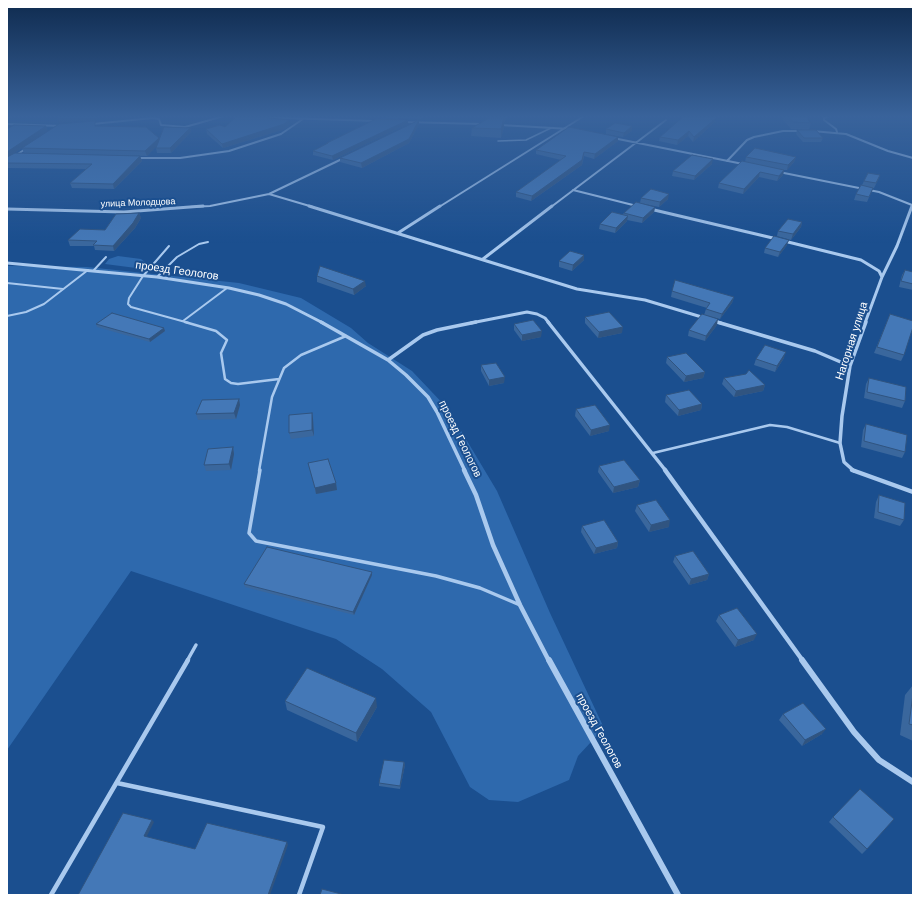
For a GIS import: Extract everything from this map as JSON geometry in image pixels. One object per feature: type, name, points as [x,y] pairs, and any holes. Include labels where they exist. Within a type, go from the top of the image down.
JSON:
[{"type":"street","points":[[269,194],[344,158]]},
{"type":"street","points":[[398,233],[518,158]]},
{"type":"street","points":[[483,259],[616,158]]},
{"type":"street","points":[[713,158],[750,166]]},
{"type":"street","points":[[772,170],[879,192],[913,205]]},
{"type":"street","points":[[573,190],[642,207]]},
{"type":"street","points":[[269,194],[577,289],[631,297],[660,305],[815,351],[850,366]]},
{"type":"street","name":"улица Молодцова","points":[[7,209],[124,212],[173,210],[210,206],[269,194]]},
{"type":"street","name":"Нагорная улица","points":[[913,205],[897,246],[882,277],[850,366],[842,416],[840,443],[844,462],[853,471],[913,492]]},
{"type":"street","points":[[649,208],[861,260],[879,271],[882,277]]},
{"type":"street","name":"проезд Геологов","points":[[7,263],[157,277],[227,288],[260,295],[286,304],[346,336],[388,360],[416,383],[428,397],[437,412],[476,495],[493,545],[520,605],[678,895]]},
{"type":"street","points":[[388,360],[423,335],[437,330],[515,313],[527,312],[537,314],[545,318],[653,454],[854,732],[879,760],[913,782]]},
{"type":"lane","points":[[157,277],[177,257],[199,244],[208,242]]},
{"type":"lane","points":[[169,246],[144,276],[129,298],[128,304],[131,307],[216,331],[227,340],[221,353],[225,379],[231,383],[238,384],[279,380]]},
{"type":"lane","points":[[94,270],[106,257]]},
{"type":"lane","points":[[7,316],[26,312],[44,304],[88,270]]},
{"type":"lane","points":[[7,284],[63,289]]},
{"type":"lane","points":[[183,321],[227,288]]},
{"type":"lane","points":[[346,336],[301,355],[284,368],[272,397],[249,533],[256,540],[436,576],[480,588],[520,605]]},
{"type":"lane","points":[[653,454],[770,425],[786,427],[840,443]]},
{"type":"lane","points":[[51,895],[196,645]]},
{"type":"lane","points":[[117,783],[323,827],[299,895]]},
{"type":"shaded area","points":[[118,256],[141,259],[145,262],[143,266],[136,268],[105,264],[109,259]]},
{"type":"shaded area","points":[[7,266],[87,267],[239,283],[301,298],[351,328],[368,343],[412,371],[448,409],[497,491],[550,613],[604,728],[578,756],[569,780],[518,802],[489,800],[470,787],[431,712],[382,669],[336,639],[131,571],[7,750]]},
{"type":"building","points":[[7,158],[138,158],[113,184],[70,183],[92,164],[7,163]]},
{"type":"building","points":[[340,158],[371,158],[361,163]]},
{"type":"building","points":[[563,158],[582,158],[582,160],[532,196],[516,192]]},
{"type":"building","points":[[688,158],[713,159],[695,176],[673,171]]},
{"type":"building","points":[[752,158],[795,158],[788,165]]},
{"type":"building","points":[[742,161],[784,170],[779,176],[760,172],[744,189],[719,183]]},
{"type":"building","points":[[868,173],[880,175],[876,183],[864,181]]},
{"type":"building","points":[[861,185],[873,188],[869,197],[856,194]]},
{"type":"building","points":[[651,189],[669,194],[660,202],[641,198]]},
{"type":"building","points":[[636,202],[655,207],[643,218],[624,213]]},
{"type":"building","points":[[612,212],[628,216],[616,228],[600,224]]},
{"type":"building","points":[[139,213],[133,223],[113,246],[93,245],[97,241],[68,240],[80,229],[105,230],[116,214]]},
{"type":"building","points":[[788,219],[802,222],[793,234],[778,231]]},
{"type":"building","points":[[774,236],[789,240],[780,252],[765,248]]},
{"type":"building","points":[[570,251],[584,255],[573,265],[559,261]]},
{"type":"building","points":[[320,266],[365,281],[353,289],[317,276]]},
{"type":"building","points":[[905,270],[913,272],[913,284],[901,281]]},
{"type":"building","points":[[675,280],[734,297],[722,314],[706,309],[710,303],[672,291]]},
{"type":"building","points":[[609,312],[623,327],[599,332],[585,317]]},
{"type":"building","points":[[112,313],[164,328],[149,339],[96,324]]},
{"type":"building","points":[[702,314],[718,319],[706,336],[689,330]]},
{"type":"building","points":[[890,314],[913,321],[913,327],[904,355],[877,347]]},
{"type":"building","points":[[533,320],[542,331],[522,335],[514,324]]},
{"type":"building","points":[[765,345],[786,352],[777,366],[756,359]]},
{"type":"building","points":[[686,353],[705,372],[686,376],[667,357]]},
{"type":"building","points":[[496,363],[505,377],[489,380],[481,365]]},
{"type":"building","points":[[749,370],[765,385],[736,391],[724,378],[746,374]]},
{"type":"building","points":[[869,378],[906,387],[905,401],[867,392]]},
{"type":"building","points":[[689,390],[702,404],[679,410],[666,395]]},
{"type":"building","points":[[239,399],[234,413],[196,414],[202,400]]},
{"type":"building","points":[[595,405],[610,425],[591,430],[576,409]]},
{"type":"building","points":[[312,413],[312,430],[289,433],[289,415]]},
{"type":"building","points":[[866,424],[907,435],[905,452],[864,441]]},
{"type":"building","points":[[233,447],[229,464],[204,465],[208,449]]},
{"type":"building","points":[[328,459],[336,483],[315,488],[308,463]]},
{"type":"building","points":[[624,460],[640,480],[614,487],[599,466]]},
{"type":"building","points":[[879,495],[905,503],[904,520],[878,512]]},
{"type":"building","points":[[656,500],[670,520],[651,525],[637,505]]},
{"type":"building","points":[[604,520],[618,542],[596,548],[582,526]]},
{"type":"building","points":[[267,547],[372,572],[353,612],[244,584]]},
{"type":"building","points":[[693,551],[709,574],[691,579],[675,556]]},
{"type":"building","points":[[737,608],[757,634],[738,640],[719,615]]},
{"type":"building","points":[[307,668],[376,698],[356,733],[285,701]]},
{"type":"building","points":[[913,694],[913,725],[909,724]]},
{"type":"building","points":[[803,703],[826,729],[805,740],[783,714]]},
{"type":"building","points":[[384,760],[404,762],[400,786],[379,783]]},
{"type":"building","points":[[860,789],[894,819],[867,849],[833,817]]},
{"type":"building","points":[[123,813],[152,820],[144,836],[195,849],[207,823],[287,842],[268,895],[78,895]]},
{"type":"building","points":[[322,889],[345,895],[320,895]]}]
